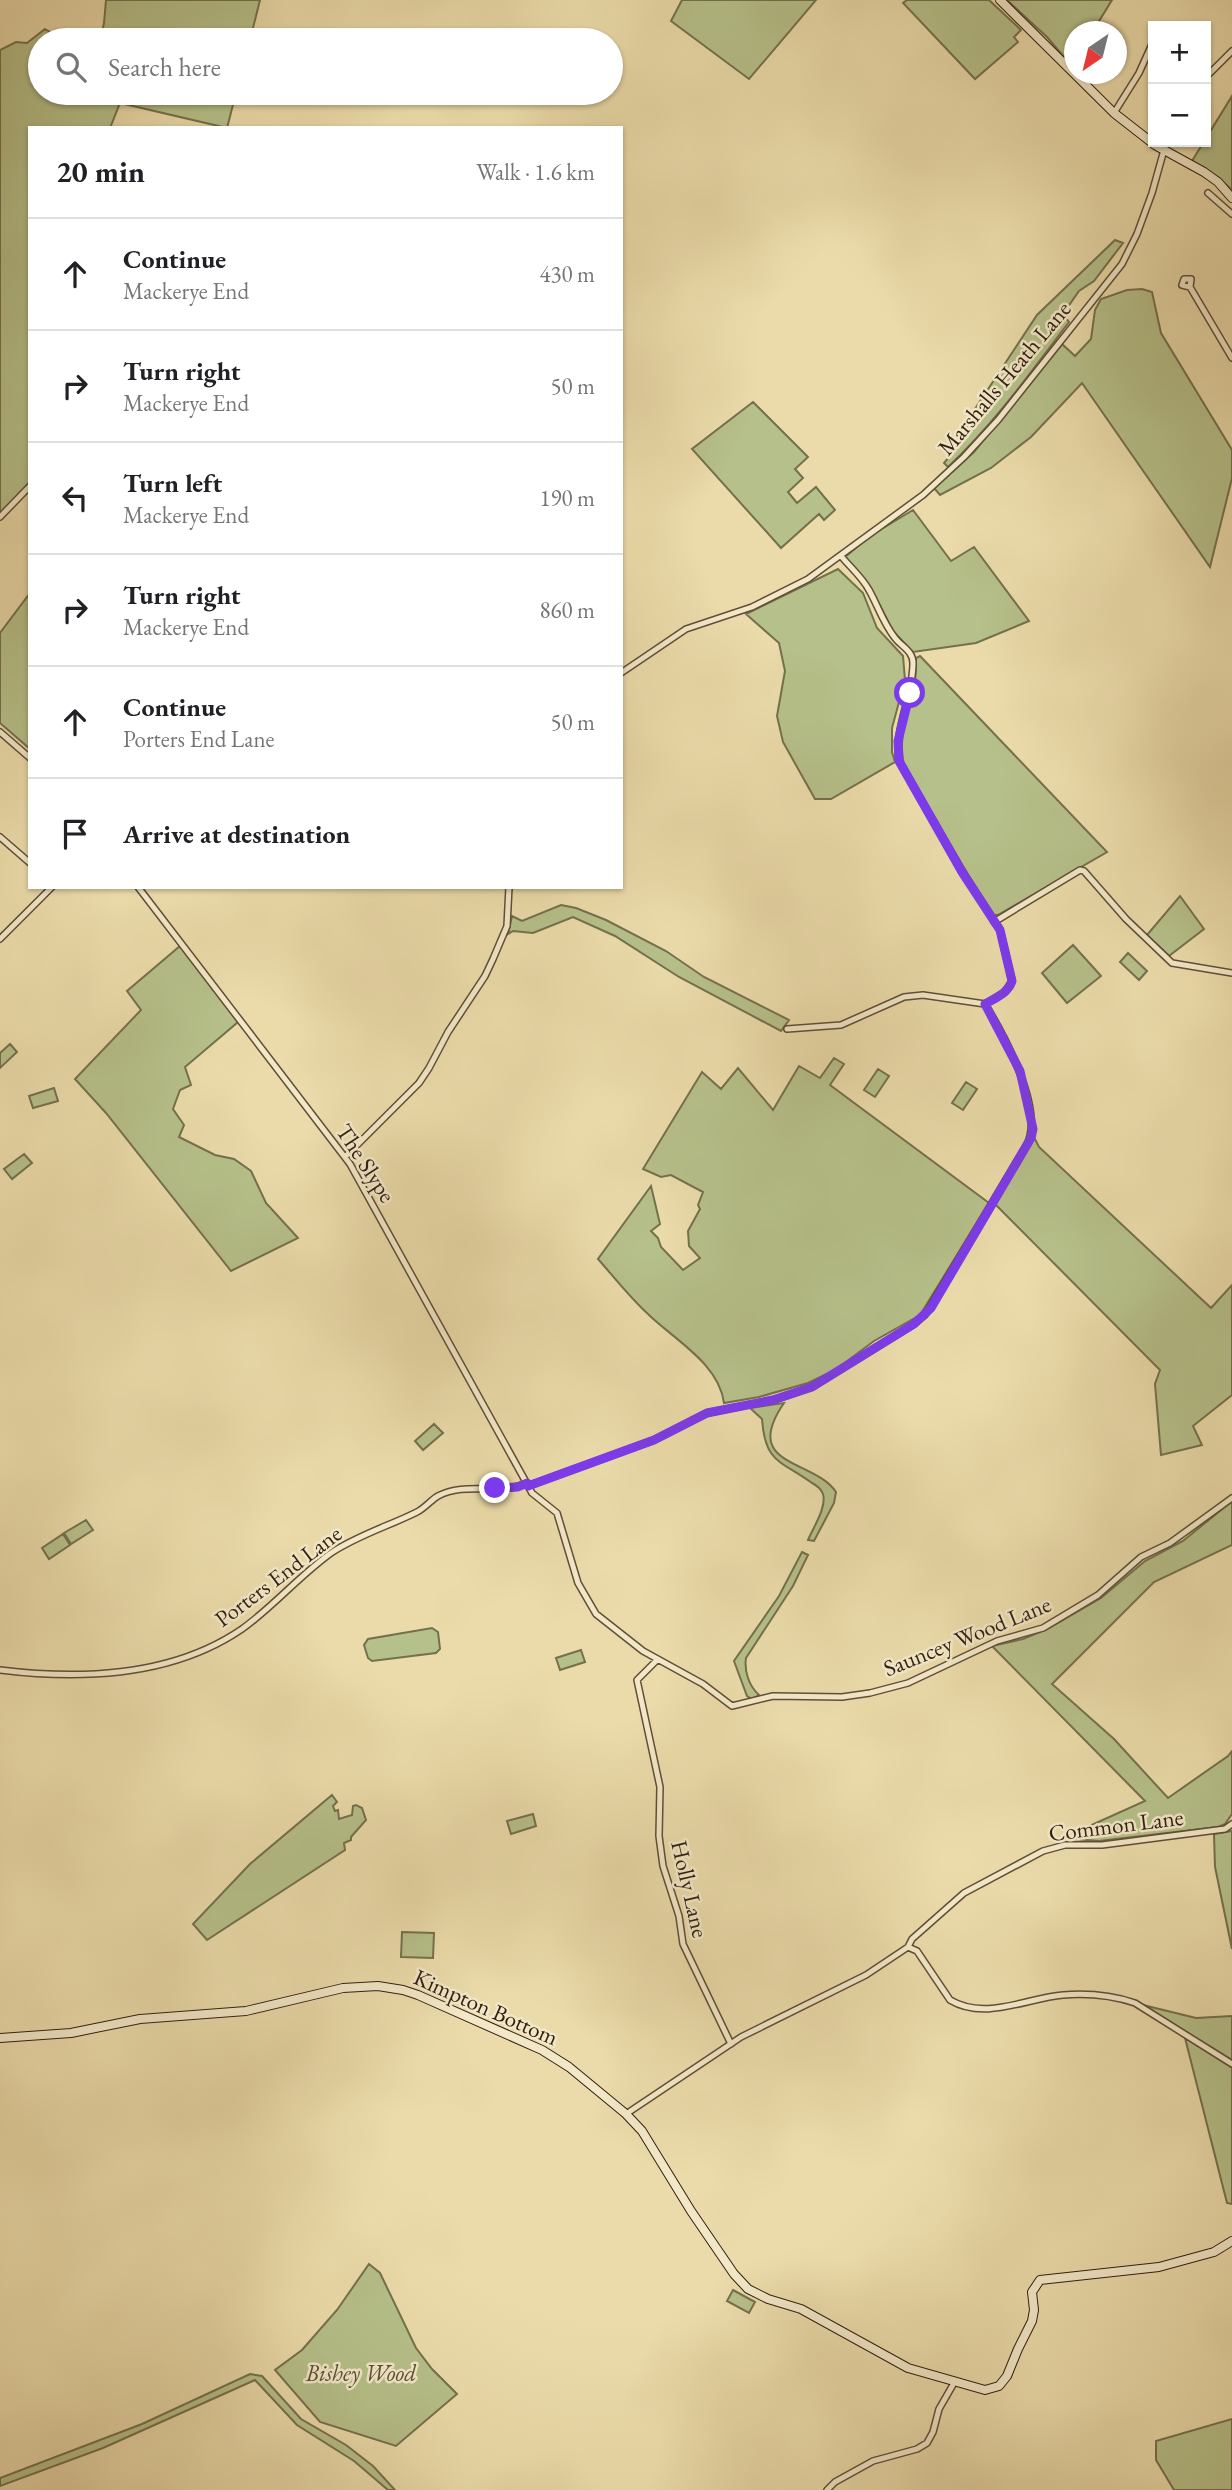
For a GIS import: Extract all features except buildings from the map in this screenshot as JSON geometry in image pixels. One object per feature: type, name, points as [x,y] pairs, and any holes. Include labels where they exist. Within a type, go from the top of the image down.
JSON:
[{"type":"main road","points":[[1000,0],[1114,113],[1148,137]]},
{"type":"main road","points":[[1161,147],[1204,172],[1231,196]]},
{"type":"main road","name":"Kimpton Bottom","points":[[0,2038],[71,2033],[140,2020],[246,2011],[336,1989],[378,1986],[418,1995],[542,2050],[569,2067],[626,2114],[642,2132],[734,2274],[748,2289],[768,2300],[801,2309],[908,2368],[985,2390],[1003,2382],[1032,2321],[1032,2292],[1040,2280],[1159,2267],[1214,2252],[1232,2241]]},
{"type":"street","points":[[1211,72],[1232,51]]},
{"type":"street","points":[[1114,113],[1139,74],[1148,53]]},
{"type":"street","name":"Marshalls Heath Lane","points":[[623,672],[686,629],[773,598],[808,579],[923,495],[973,448],[1122,264],[1144,214],[1164,150]]},
{"type":"street","points":[[1208,193],[1232,214]]},
{"type":"street","points":[[1222,203],[1231,196]]},
{"type":"street","points":[[1190,287],[1232,358]]},
{"type":"street","points":[[0,517],[28,488]]},
{"type":"street","points":[[787,1030],[841,1026],[904,997],[923,995],[985,1004],[1005,992],[1012,981],[1003,940],[994,922],[962,872],[899,761],[898,741],[914,660],[892,633],[868,588],[841,556]]},
{"type":"street","points":[[0,732],[28,756]]},
{"type":"street","points":[[0,836],[28,861]]},
{"type":"street","points":[[994,922],[1080,870],[1084,871],[1126,919],[1172,963],[1232,973]]},
{"type":"street","points":[[0,939],[50,889]]},
{"type":"street","name":"The Slype","points":[[140,889],[345,1157],[528,1485]]},
{"type":"street","points":[[345,1157],[419,1083],[429,1068],[493,959],[507,926],[509,889]]},
{"type":"street","name":"Porters End Lane","points":[[0,1670],[94,1674],[144,1670],[179,1660],[210,1648],[244,1628],[335,1551],[366,1534],[416,1513],[436,1497],[458,1489],[528,1485],[654,1440],[707,1413],[773,1400],[812,1387],[914,1324],[925,1315],[1027,1146],[1032,1132],[1020,1071],[985,1004]]},
{"type":"street","name":"Sauncey Wood Lane","points":[[528,1485],[533,1495]]},
{"type":"street","name":"Sauncey Wood Lane","points":[[518,1487],[557,1513],[578,1583],[596,1614],[657,1660],[703,1684],[732,1706],[773,1696],[842,1697],[908,1683],[997,1641],[1043,1628],[1098,1595],[1141,1557],[1170,1543],[1232,1498]]},
{"type":"street","name":"Holly Lane","points":[[657,1660],[637,1681],[660,1787],[659,1836],[663,1866],[680,1920],[683,1944],[731,2044]]},
{"type":"street","name":"Common Lane","points":[[626,2114],[731,2044],[779,2017],[866,1975],[908,1947],[912,1938],[964,1893],[1043,1851],[1065,1845],[1102,1845],[1226,1829],[1232,1824]]},
{"type":"street","points":[[908,1947],[917,1951],[950,2000],[958,2005],[975,2008],[1008,2007],[1061,1995],[1094,1994],[1124,1999],[1135,2003],[1232,2064]]},
{"type":"street","points":[[827,2490],[835,2482],[873,2461],[917,2449],[927,2443],[939,2409],[954,2383]]},
{"type":"green space","points":[[106,0],[260,0],[253,28],[103,28]]},
{"type":"green space","points":[[682,0],[816,0],[749,79],[671,21]]},
{"type":"green space","points":[[907,0],[989,0],[1021,30],[1014,37],[1018,42],[975,79],[903,3]]},
{"type":"green space","points":[[1007,0],[1112,0],[1099,21],[1064,21],[1064,57],[1047,37]]},
{"type":"green space","points":[[16,42],[27,43],[28,105],[119,105],[111,126],[28,126],[28,484],[0,514],[0,50]]},
{"type":"green space","points":[[1232,96],[1232,190],[1192,161],[1201,147],[1211,147],[1211,130]]},
{"type":"green space","points":[[129,105],[233,105],[228,126]]},
{"type":"green space","points":[[1115,240],[1123,243],[1094,281],[1079,291],[1063,314],[1069,322],[996,415],[948,467],[944,463],[972,430],[965,424],[1037,315]]},
{"type":"green space","points":[[1142,289],[1152,292],[1161,333],[1232,450],[1232,478],[1210,567],[1082,383],[1031,437],[991,468],[940,495],[934,488],[974,452],[1062,344],[1075,356],[1091,339],[1095,310],[1101,299],[1127,290]]},
{"type":"green space","points":[[753,402],[808,457],[795,469],[803,478],[788,492],[797,503],[816,487],[835,510],[824,520],[819,514],[781,548],[692,449]]},
{"type":"green space","points":[[913,510],[951,561],[974,547],[1029,621],[976,643],[913,652],[893,631],[871,588],[844,558],[870,536]]},
{"type":"green space","points":[[838,569],[863,593],[877,628],[903,656],[905,680],[892,728],[892,752],[895,762],[831,799],[815,799],[783,742],[777,716],[785,671],[779,643],[746,614]]},
{"type":"green space","points":[[28,596],[28,747],[0,723],[0,633]]},
{"type":"green space","points":[[920,656],[1107,852],[998,915],[992,915],[905,768],[902,747],[904,727],[915,683],[916,658]]},
{"type":"green space","points":[[1180,896],[1204,929],[1169,956],[1147,935]]},
{"type":"green space","points":[[561,905],[606,920],[666,951],[704,977],[789,1020],[781,1031],[679,977],[615,936],[573,917],[533,933],[513,931],[508,934],[512,916],[522,921]]},
{"type":"green space","points":[[1073,945],[1101,976],[1067,1003],[1042,973]]},
{"type":"green space","points":[[180,946],[238,1022],[185,1067],[191,1085],[180,1090],[173,1109],[184,1125],[179,1137],[215,1155],[234,1159],[251,1171],[266,1203],[298,1238],[231,1271],[106,1113],[75,1079],[141,1010],[127,991]]},
{"type":"green space","points":[[1128,953],[1147,971],[1139,980],[1120,962]]},
{"type":"green space","points":[[10,1044],[17,1052],[0,1068],[0,1053]]},
{"type":"green space","points":[[834,1058],[844,1064],[830,1085],[989,1203],[920,1315],[874,1341],[835,1370],[808,1383],[759,1397],[724,1403],[714,1376],[705,1365],[642,1308],[598,1259],[651,1186],[660,1224],[651,1231],[658,1238],[661,1247],[683,1270],[700,1258],[689,1246],[688,1231],[700,1209],[698,1205],[703,1192],[671,1175],[661,1177],[643,1169],[702,1072],[721,1089],[738,1068],[773,1110],[799,1066],[820,1078]]},
{"type":"green space","points":[[878,1069],[889,1076],[875,1097],[864,1090]]},
{"type":"green space","points":[[966,1082],[977,1089],[963,1110],[952,1103]]},
{"type":"green space","points":[[54,1088],[58,1101],[33,1108],[29,1096]]},
{"type":"green space","points":[[1035,1139],[1039,1147],[1211,1308],[1232,1285],[1232,1395],[1193,1426],[1202,1445],[1161,1455],[1155,1384],[1160,1370],[994,1203]]},
{"type":"green space","points":[[24,1154],[32,1163],[12,1179],[4,1169]]},
{"type":"green space","points":[[784,1403],[773,1424],[770,1439],[775,1451],[826,1481],[836,1492],[834,1503],[814,1541],[808,1540],[821,1511],[823,1494],[817,1486],[776,1459],[767,1444],[762,1419],[750,1408]]},
{"type":"green space","points":[[434,1424],[443,1433],[423,1450],[415,1441]]},
{"type":"green space","points":[[1232,1501],[1232,1545],[1154,1582],[1052,1684],[1114,1739],[1168,1798],[1232,1751],[1232,1814],[1225,1824],[1218,1827],[1099,1841],[1074,1839],[1076,1832],[1145,1801],[992,1646],[1023,1639],[1047,1629],[1101,1598],[1145,1561],[1183,1541]]},
{"type":"green space","points":[[86,1520],[93,1530],[71,1544],[64,1533]]},
{"type":"green space","points":[[63,1534],[70,1545],[49,1559],[42,1548]]},
{"type":"green space","points":[[802,1552],[808,1555],[793,1586],[746,1658],[748,1678],[759,1695],[752,1699],[747,1696],[734,1661],[779,1596]]},
{"type":"green space","points":[[432,1628],[438,1632],[440,1649],[436,1653],[372,1661],[368,1658],[364,1645],[368,1639]]},
{"type":"green space","points":[[581,1650],[585,1662],[560,1670],[556,1658]]},
{"type":"green space","points":[[332,1795],[337,1802],[333,1806],[335,1811],[338,1810],[339,1819],[352,1815],[353,1806],[356,1805],[362,1808],[366,1820],[351,1840],[344,1843],[345,1850],[207,1940],[193,1924],[250,1864]]},
{"type":"green space","points":[[533,1814],[536,1826],[511,1834],[507,1821]]},
{"type":"green space","points":[[1232,1831],[1232,1949],[1215,1867],[1214,1834]]},
{"type":"green space","points":[[402,1932],[434,1933],[433,1958],[401,1957]]},
{"type":"green space","points":[[1143,2005],[1196,2018],[1232,2016],[1232,2060]]},
{"type":"green space","points":[[1185,2038],[1232,2067],[1232,2204],[1227,2203]]},
{"type":"green space","name":"Bishey Wood","points":[[369,2264],[380,2273],[416,2348],[457,2394],[396,2446],[320,2422],[275,2370],[302,2350],[337,2310]]},
{"type":"green space","points":[[733,2290],[755,2302],[749,2313],[727,2301]]},
{"type":"green space","points":[[250,2374],[262,2376],[301,2419],[346,2445],[373,2466],[395,2490],[388,2490],[354,2461],[297,2425],[255,2380],[103,2448],[0,2486],[0,2478],[142,2424]]},
{"type":"green space","points":[[1232,2419],[1232,2490],[1174,2490],[1156,2460],[1156,2441]]},
{"type":"route","points":[[495,1488],[518,1487],[527,1483],[528,1486],[575,1471],[664,1436],[717,1409],[773,1400],[812,1387],[914,1324],[931,1308],[1031,1138],[1033,1129],[1020,1071],[985,1004],[1005,992],[1012,981],[1000,930],[962,872],[899,761],[898,741],[910,693]]}]
